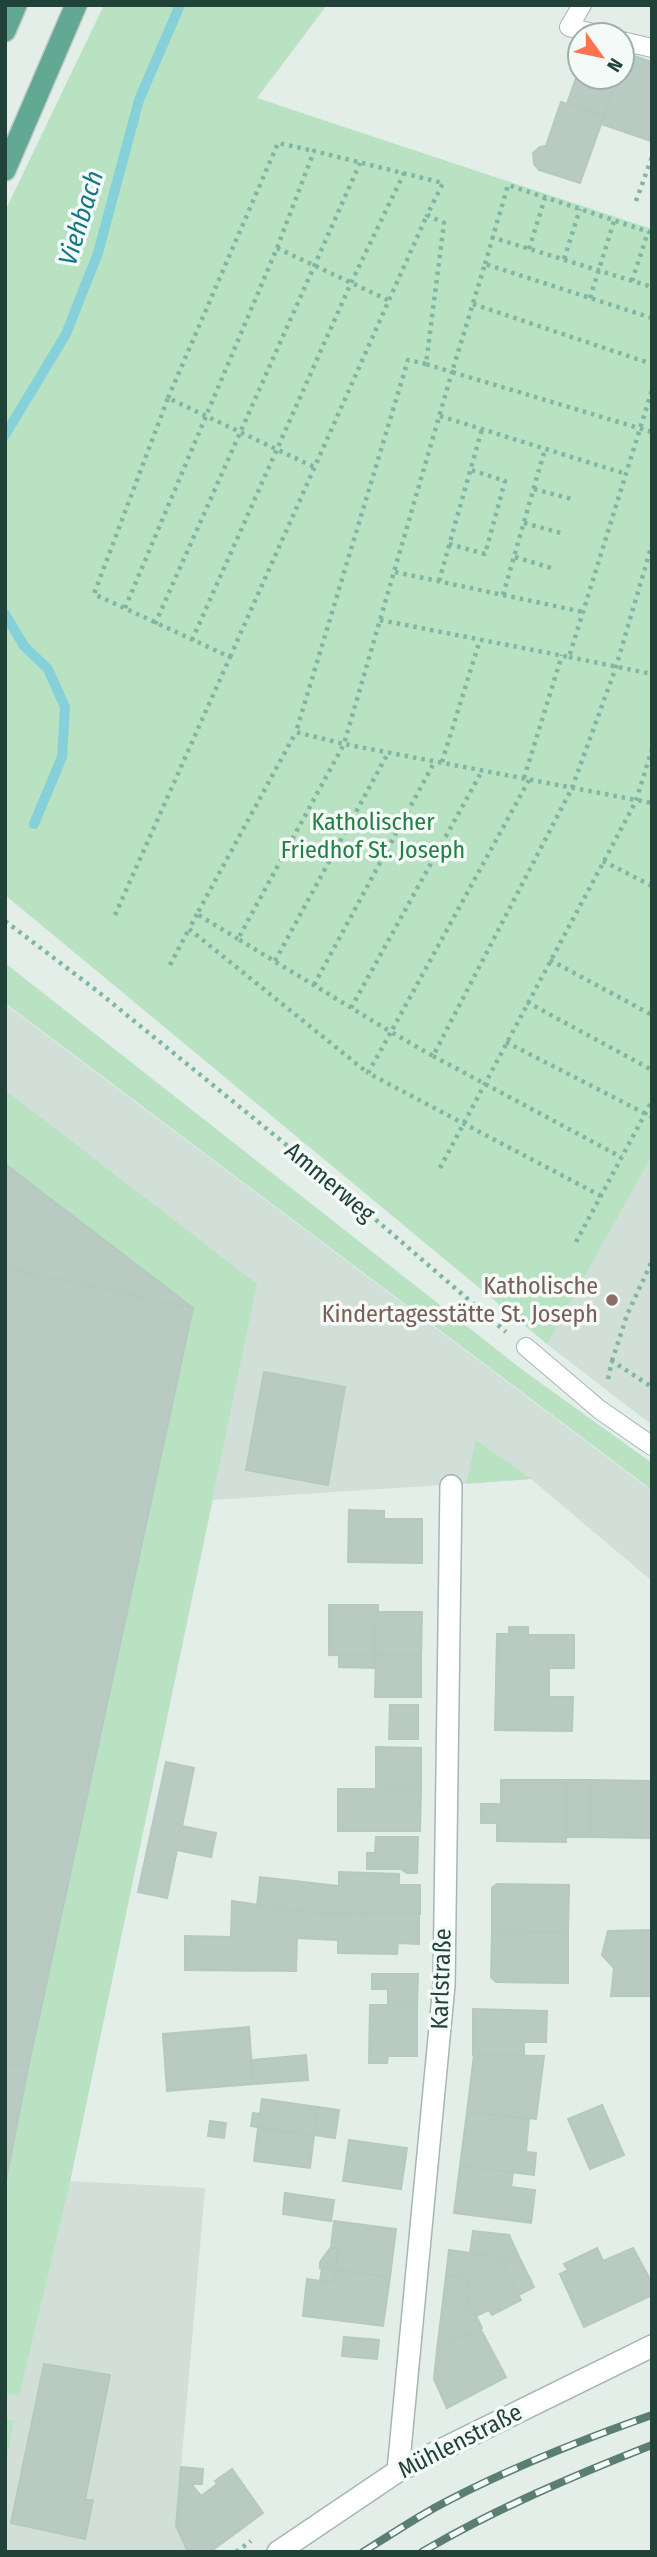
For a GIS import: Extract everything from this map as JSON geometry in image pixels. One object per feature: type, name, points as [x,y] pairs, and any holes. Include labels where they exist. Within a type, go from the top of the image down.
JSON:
[{"type":"main road","points":[[5,31],[16,5]]},
{"type":"main road","points":[[5,170],[76,5]]},
{"type":"street","name":"Karlstraße","points":[[397,2471],[444,1985],[451,1486]]},
{"type":"street","name":"Mühlenstraße","points":[[278,2552],[397,2471],[652,2346]]},
{"type":"lane","points":[[573,21],[582,5]]},
{"type":"lane","points":[[526,1347],[600,1409],[652,1446]]},
{"type":"path","points":[[115,915],[230,657],[388,300],[443,183],[278,142],[168,398],[94,594],[230,657]]},
{"type":"path","points":[[125,608],[204,415],[277,248],[314,151]]},
{"type":"path","points":[[636,201],[652,158]]},
{"type":"path","points":[[155,624],[360,163]]},
{"type":"path","points":[[192,640],[351,283],[404,173]]},
{"type":"path","points":[[239,939],[344,744],[508,185],[650,233],[632,281]]},
{"type":"path","points":[[529,248],[545,198]]},
{"type":"path","points":[[564,260],[580,209]]},
{"type":"path","points":[[426,364],[443,223],[427,215]]},
{"type":"path","points":[[590,298],[614,221]]},
{"type":"path","points":[[491,237],[652,287]]},
{"type":"path","points":[[277,248],[388,300]]},
{"type":"path","points":[[485,264],[652,318]]},
{"type":"path","points":[[473,304],[652,364]]},
{"type":"path","points":[[170,965],[296,733],[408,360],[652,432]]},
{"type":"path","points":[[569,657],[652,390]]},
{"type":"path","points":[[168,398],[314,467]]},
{"type":"path","points":[[440,416],[626,474]]},
{"type":"path","points":[[439,581],[482,429]]},
{"type":"path","points":[[503,595],[545,449]]},
{"type":"path","points":[[449,544],[485,554],[505,481],[471,470]]},
{"type":"path","points":[[534,489],[572,499]]},
{"type":"path","points":[[524,523],[561,533]]},
{"type":"path","points":[[433,1056],[572,788],[616,667],[652,544]]},
{"type":"path","points":[[515,556],[551,568]]},
{"type":"path","points":[[395,572],[583,612]]},
{"type":"path","points":[[380,620],[652,674]]},
{"type":"path","points":[[442,762],[480,639]]},
{"type":"path","points":[[368,1073],[526,779],[562,655]]},
{"type":"path","points":[[296,733],[652,803]]},
{"type":"path","points":[[440,1168],[636,801],[652,749]]},
{"type":"path","points":[[275,961],[389,753]]},
{"type":"path","points":[[314,985],[435,761]]},
{"type":"path","points":[[351,1008],[482,771]]},
{"type":"path","points":[[603,861],[652,886]]},
{"type":"path","points":[[197,914],[391,1032],[621,1157]]},
{"type":"path","name":"Ammerweg","points":[[5,921],[96,990],[332,1182],[495,1324],[526,1347]]},
{"type":"path","points":[[189,929],[368,1073],[601,1196]]},
{"type":"path","points":[[550,960],[652,1015]]},
{"type":"path","points":[[527,1002],[652,1070]]},
{"type":"path","points":[[506,1042],[652,1117]]},
{"type":"path","points":[[576,1242],[652,1101]]},
{"type":"path","points":[[600,1409],[627,1315],[652,1261]]},
{"type":"path","points":[[641,1284],[652,1279]]},
{"type":"path","points":[[612,1361],[652,1387]]},
{"type":"shaded area","points":[[5,1004],[652,1491],[652,1581],[531,1479],[213,1500],[70,2181],[205,2188],[176,2526],[189,2552],[5,2552]]},
{"type":"shaded area","name":"Katholische Kindertagesstätte St. Joseph","points":[[652,1156],[652,1425],[547,1344]]},
{"type":"green space","name":"Katholischer Friedhof St. Joseph","points":[[104,5],[327,5],[257,98],[652,229],[652,1156],[547,1344],[5,895],[5,211]]},
{"type":"green space","points":[[5,963],[524,1371],[652,1463],[652,1490],[5,1003]]},
{"type":"green space","points":[[5,1090],[257,1284],[70,2182],[19,2396],[5,2393],[5,2185],[193,1308],[5,1164]]},
{"type":"green space","points":[[476,1440],[531,1479],[466,1484]]},
{"type":"green space","points":[[5,2419],[14,2421],[5,2466]]},
{"type":"building","points":[[636,57],[652,62],[651,141],[601,124],[612,91],[636,91]]},
{"type":"building","points":[[571,91],[612,91],[604,116],[567,104]]},
{"type":"building","points":[[561,102],[604,116],[580,183],[539,170],[534,164],[533,153],[546,146]]},
{"type":"building","points":[[5,1164],[193,1308],[5,1268]]},
{"type":"building","points":[[5,1268],[193,1308],[28,2068],[5,2063]]},
{"type":"building","points":[[264,1372],[345,1387],[328,1485],[246,1470]]},
{"type":"building","points":[[349,1510],[384,1511],[384,1519],[422,1519],[422,1563],[348,1562]]},
{"type":"building","points":[[329,1605],[378,1605],[375,1656],[329,1655]]},
{"type":"building","points":[[376,1612],[422,1612],[421,1655],[376,1655]]},
{"type":"building","points":[[509,1627],[528,1627],[528,1635],[574,1635],[574,1668],[549,1668],[549,1682],[496,1682],[497,1634],[509,1634]]},
{"type":"building","points":[[339,1655],[375,1656],[375,1668],[339,1667]]},
{"type":"building","points":[[376,1655],[421,1655],[421,1697],[375,1697]]},
{"type":"building","points":[[496,1682],[549,1682],[549,1697],[573,1697],[572,1731],[495,1730]]},
{"type":"building","points":[[390,1705],[418,1705],[418,1739],[389,1739]]},
{"type":"building","points":[[376,1747],[421,1748],[421,1789],[376,1789]]},
{"type":"building","points":[[166,1762],[194,1768],[182,1826],[216,1833],[211,1857],[177,1850],[167,1898],[138,1892]]},
{"type":"building","points":[[501,1780],[567,1780],[566,1842],[497,1841],[497,1823],[481,1823],[481,1804],[501,1804]]},
{"type":"building","points":[[567,1780],[592,1780],[591,1837],[567,1837]]},
{"type":"building","points":[[592,1780],[652,1781],[652,1838],[591,1837]]},
{"type":"building","points":[[338,1789],[421,1789],[420,1831],[338,1831]]},
{"type":"building","points":[[376,1837],[418,1837],[417,1873],[407,1873],[401,1869],[367,1869],[367,1853],[375,1853]]},
{"type":"building","points":[[339,1872],[399,1874],[399,1885],[420,1885],[420,1914],[314,1913],[257,1906],[260,1877],[339,1886]]},
{"type":"building","points":[[497,1884],[569,1885],[568,1932],[492,1931],[492,1888]]},
{"type":"building","points":[[232,1901],[314,1913],[419,1914],[419,1944],[398,1943],[397,1954],[338,1953],[338,1940],[297,1938],[296,1971],[185,1970],[185,1936],[231,1937]]},
{"type":"building","points":[[652,1930],[652,1996],[611,1996],[614,1968],[602,1955],[608,1931]]},
{"type":"building","points":[[492,1931],[568,1932],[568,1983],[496,1982],[491,1977]]},
{"type":"building","points":[[372,1974],[418,1974],[417,2005],[388,2005],[388,1989],[372,1989]]},
{"type":"building","points":[[370,2005],[417,2005],[417,2056],[388,2056],[387,2063],[369,2063]]},
{"type":"building","points":[[473,2009],[547,2011],[546,2042],[524,2042],[524,2056],[473,2055]]},
{"type":"building","points":[[249,2027],[253,2084],[167,2091],[163,2034]]},
{"type":"building","points":[[306,2055],[308,2080],[253,2084],[252,2060]]},
{"type":"building","points":[[474,2055],[544,2056],[536,2119],[467,2112]]},
{"type":"building","points":[[5,2063],[28,2068],[5,2185]]},
{"type":"building","points":[[262,2099],[318,2107],[314,2135],[251,2126],[253,2113],[260,2114]]},
{"type":"building","points":[[602,2105],[624,2155],[590,2169],[568,2119]]},
{"type":"building","points":[[318,2107],[339,2110],[335,2138],[314,2135]]},
{"type":"building","points":[[467,2112],[529,2119],[526,2152],[536,2153],[534,2175],[460,2166]]},
{"type":"building","points":[[210,2121],[226,2123],[224,2138],[208,2136]]},
{"type":"building","points":[[258,2128],[314,2135],[310,2168],[254,2161]]},
{"type":"building","points":[[349,2140],[407,2148],[401,2189],[343,2181]]},
{"type":"building","points":[[460,2166],[513,2172],[511,2187],[535,2190],[531,2223],[454,2213]]},
{"type":"building","points":[[285,2193],[334,2200],[331,2221],[283,2214]]},
{"type":"building","points":[[334,2221],[396,2229],[390,2277],[335,2270],[338,2248],[331,2247]]},
{"type":"building","points":[[473,2231],[509,2235],[521,2261],[470,2253]]},
{"type":"building","points":[[331,2247],[338,2248],[335,2270],[320,2268],[320,2262]]},
{"type":"building","points":[[597,2248],[603,2261],[633,2248],[652,2283],[652,2295],[584,2327],[560,2274],[568,2270],[564,2264]]},
{"type":"building","points":[[449,2250],[500,2257],[521,2300],[492,2315],[489,2310],[476,2316],[473,2310],[466,2308],[469,2278],[446,2276]]},
{"type":"building","points":[[500,2257],[521,2261],[534,2287],[519,2295]]},
{"type":"building","points":[[322,2268],[335,2270],[333,2283],[320,2281]]},
{"type":"building","points":[[335,2270],[390,2277],[383,2326],[303,2316],[307,2279],[333,2283]]},
{"type":"building","points":[[446,2276],[469,2278],[466,2308],[473,2310],[482,2328],[462,2338],[460,2334],[437,2350]]},
{"type":"building","points":[[480,2328],[506,2377],[447,2408],[434,2379],[437,2350],[460,2334],[462,2338]]},
{"type":"building","points":[[344,2337],[379,2340],[377,2359],[342,2356]]},
{"type":"building","points":[[44,2364],[110,2375],[85,2500],[93,2500],[85,2539],[11,2523]]},
{"type":"building","points":[[181,2467],[203,2469],[202,2484],[191,2484],[201,2496],[217,2484],[215,2481],[232,2469],[263,2513],[210,2552],[188,2552],[176,2526]]},
{"type":"waterway","name":"Viehbach","points":[[5,435],[66,334],[98,253],[139,100],[180,5]]},
{"type":"waterway","name":"Viehbach","points":[[5,614],[24,646],[48,669],[65,707],[62,757],[34,824]]},
{"type":"railway","points":[[363,2552],[436,2507],[515,2468],[652,2415]]},
{"type":"railway","points":[[422,2552],[535,2494],[652,2445]]},
{"type":"place","name":"Katholische Kindertagesstätte St. Joseph","points":[[612,1300]]}]
